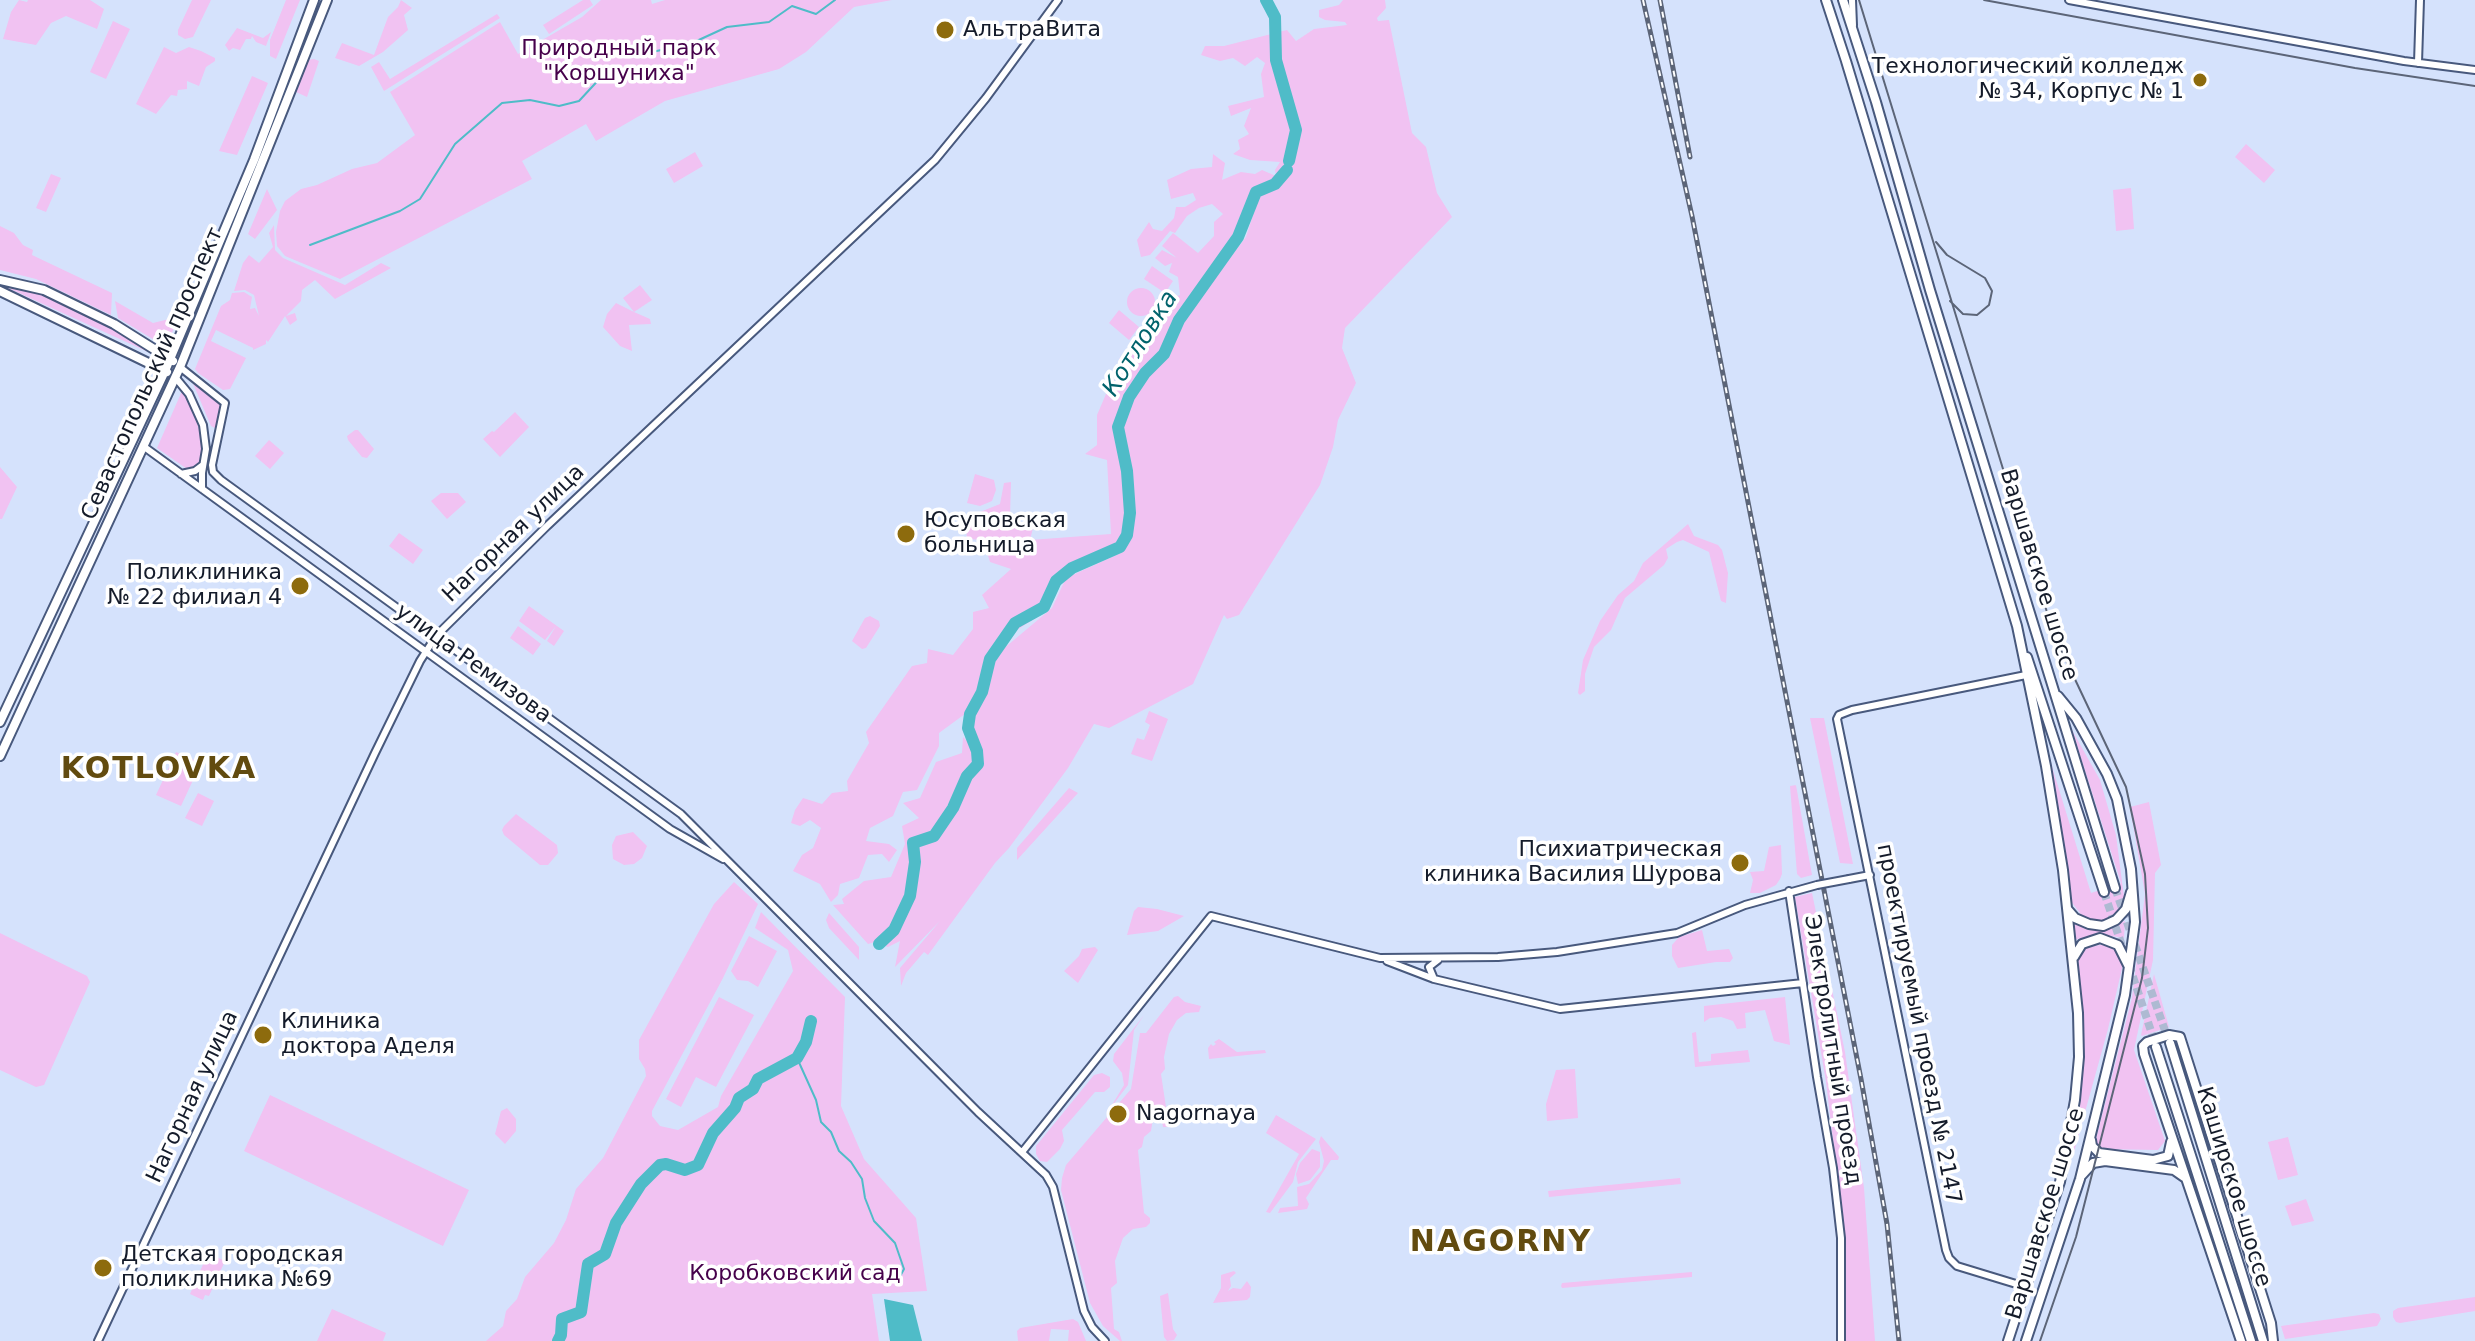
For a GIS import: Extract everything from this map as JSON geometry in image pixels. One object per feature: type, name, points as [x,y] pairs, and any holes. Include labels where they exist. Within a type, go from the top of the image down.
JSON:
[{"type":"main road","name":"Севастопольский проспект","points":[[0,722],[165,371],[254,160],[314,0]]},
{"type":"main road","name":"Севастопольский проспект","points":[[0,756],[180,367],[327,0]]},
{"type":"main road","name":"Варшавское шоссе","points":[[1826,0],[2017,626],[2054,810],[2073,958],[2079,1042],[2075,1100],[2064,1166],[2008,1341]]},
{"type":"main road","name":"Варшавское шоссе","points":[[1843,0],[2057,696],[2076,718],[2107,774],[2120,812],[2133,889],[2135,922],[2125,995],[2080,1179],[2026,1341]]},
{"type":"main road","points":[[0,280],[44,290],[114,324],[180,367]]},
{"type":"main road","points":[[0,291],[175,377]]},
{"type":"main road","points":[[2017,626],[2104,892]]},
{"type":"main road","points":[[2057,696],[2115,888]]},
{"type":"main road","points":[[2067,909],[2075,918],[2103,926],[2116,920],[2126,909],[2133,889]]},
{"type":"main road","points":[[2073,958],[2082,944],[2100,938],[2118,945],[2129,966]]},
{"type":"main road","points":[[2241,1341],[2171,1137],[2143,1046],[2147,1042],[2175,1035],[2180,1037],[2271,1323],[2273,1341]]},
{"type":"main road","name":"Каширское шоссе","points":[[2170,1043],[2263,1341]]},
{"type":"main road","name":"Каширское шоссе","points":[[2156,1047],[2251,1341]]},
{"type":"main road","points":[[2091,1134],[2092,1146],[2099,1153],[2153,1160],[2168,1156],[2171,1137]]},
{"type":"main road","points":[[2080,1179],[2093,1163],[2105,1161],[2174,1170],[2182,1174],[2187,1183]]},
{"type":"street","name":"Нагорная улица","points":[[98,1341],[275,964],[436,636],[547,526],[935,160],[986,98],[1058,0]]},
{"type":"street","points":[[1852,0],[1853,25]]},
{"type":"street","points":[[2069,0],[2418,63],[2475,70]]},
{"type":"street","points":[[2418,63],[2420,0]]},
{"type":"street","points":[[180,367],[225,403],[212,465],[213,472],[221,480]]},
{"type":"street","points":[[175,377],[189,394],[203,425],[210,433],[219,428]]},
{"type":"street","points":[[202,489],[206,449],[203,425]]},
{"type":"street","name":"улица Ремизова","points":[[143,446],[670,829],[727,861]]},
{"type":"street","points":[[181,474],[195,471],[204,464]]},
{"type":"street","points":[[202,489],[212,479],[221,480]]},
{"type":"street","name":"улица Ремизова","points":[[221,480],[681,814],[1050,1181],[1084,1311],[1092,1327],[1105,1341]]},
{"type":"street","name":"проектируемый проезд № 2147","points":[[2026,675],[1852,710],[1839,715],[1838,729],[1946,1250],[1957,1266],[2026,1287]]},
{"type":"street","points":[[670,829],[682,827],[684,821],[681,814]]},
{"type":"street","points":[[688,840],[687,831],[692,828],[696,830]]},
{"type":"street","points":[[1789,891],[1870,875]]},
{"type":"street","name":"Электролитный проезд","points":[[1023,1151],[1211,916],[1380,958],[1498,957],[1557,952],[1677,933],[1789,891],[1833,1168],[1841,1238],[1841,1341]]},
{"type":"street","points":[[1380,958],[1434,979],[1560,1009],[1803,983]]},
{"type":"street","points":[[1434,979],[1429,967],[1444,958]]},
{"type":"green space","points":[[19,0],[90,0],[104,9],[97,29],[66,16],[51,23],[36,45],[3,39],[11,12]]},
{"type":"green space","points":[[192,0],[211,0],[193,37],[185,39],[178,35],[178,30]]},
{"type":"green space","points":[[286,0],[300,0],[276,59],[270,56],[270,40]]},
{"type":"green space","points":[[401,0],[412,8],[404,15],[408,30],[383,52],[359,66],[335,58],[342,43],[374,55],[388,17]]},
{"type":"green space","points":[[583,0],[590,0],[593,5],[549,34],[543,25]]},
{"type":"green space","name":"Природный парк \"Коршуниха\"","points":[[601,0],[651,0],[652,4],[665,0],[892,0],[854,7],[806,52],[779,69],[665,101],[596,141],[586,124],[522,161],[532,179],[340,279],[285,256],[277,246],[276,232],[285,201],[301,189],[352,169],[377,163],[415,135],[390,92],[500,22],[518,54],[582,17]]},
{"type":"green space","points":[[1343,0],[1385,0],[1386,8],[1377,18],[1378,21],[1389,20],[1412,133],[1426,147],[1437,193],[1452,217],[1345,328],[1342,348],[1356,383],[1338,420],[1320,485],[1239,615],[1227,619],[1224,615],[1193,684],[1109,728],[1094,724],[1068,768],[928,955],[924,952],[906,973],[901,986],[900,968],[940,921],[895,967],[900,941],[888,947],[875,942],[868,944],[833,905],[844,904],[842,899],[864,881],[891,877],[905,844],[902,826],[919,818],[903,803],[920,798],[936,762],[962,753],[963,737],[970,744],[969,711],[939,733],[939,746],[917,790],[903,792],[893,816],[870,828],[866,841],[889,844],[897,850],[889,862],[882,854],[868,855],[859,878],[840,884],[838,895],[831,902],[820,884],[793,871],[802,855],[813,848],[821,828],[810,820],[800,826],[791,823],[795,810],[803,798],[822,804],[832,793],[848,791],[847,781],[869,743],[866,732],[912,666],[927,663],[928,649],[953,655],[973,629],[973,612],[989,608],[982,595],[1011,569],[990,562],[983,540],[967,539],[966,527],[980,512],[1000,504],[1004,483],[1011,482],[1010,517],[1016,524],[1033,528],[1030,540],[1111,534],[1107,460],[1085,454],[1097,445],[1097,415],[1106,394],[1131,371],[1119,359],[1129,349],[1137,349],[1145,342],[1155,329],[1153,325],[1168,299],[1180,295],[1178,277],[1169,272],[1172,263],[1165,266],[1155,258],[1162,250],[1177,258],[1162,246],[1173,233],[1198,253],[1214,236],[1214,222],[1223,214],[1212,204],[1199,208],[1187,216],[1175,233],[1170,231],[1150,255],[1141,257],[1137,240],[1149,222],[1153,229],[1162,231],[1174,218],[1176,207],[1185,207],[1196,200],[1193,193],[1171,199],[1167,180],[1191,169],[1212,167],[1213,154],[1225,163],[1222,180],[1241,172],[1255,174],[1262,170],[1276,176],[1275,170],[1280,162],[1250,160],[1233,154],[1240,149],[1238,140],[1249,134],[1244,126],[1251,108],[1231,116],[1228,106],[1264,97],[1261,74],[1265,63],[1257,57],[1245,66],[1233,58],[1220,61],[1201,55],[1205,46],[1224,46],[1287,30],[1296,41],[1314,29],[1347,25],[1319,17],[1319,10],[1339,5]],"holes":[[[1258,194],[1263,194],[1259,196],[1246,237],[1209,286],[1227,256],[1224,250]],[[1125,545],[1123,552],[1066,578],[1052,608],[1002,650],[979,683],[984,660],[1000,634],[1007,637],[1045,611],[1064,578],[1074,568],[1091,563]]]},
{"type":"green space","points":[[497,14],[500,18],[384,91],[371,67],[379,62],[390,79]]},
{"type":"green space","points":[[113,21],[130,29],[106,79],[90,72]]},
{"type":"green space","points":[[237,28],[263,38],[271,32],[266,46],[256,42],[252,36],[246,39],[240,50],[233,48],[229,51],[225,45]]},
{"type":"green space","points":[[164,47],[176,53],[189,47],[215,58],[215,61],[206,67],[199,86],[187,81],[187,89],[178,90],[177,96],[171,95],[156,114],[136,104]]},
{"type":"green space","points":[[308,60],[319,61],[307,97],[296,92]]},
{"type":"green space","points":[[252,76],[268,83],[237,155],[219,151]]},
{"type":"green space","points":[[2246,144],[2275,170],[2264,183],[2235,157]]},
{"type":"green space","points":[[695,152],[703,166],[674,183],[666,169]]},
{"type":"green space","points":[[51,174],[61,178],[46,212],[36,208]]},
{"type":"green space","points":[[2131,188],[2134,229],[2116,231],[2113,190]]},
{"type":"green space","points":[[267,189],[277,210],[255,239],[248,234]]},
{"type":"green space","points":[[274,225],[275,250],[283,258],[345,285],[381,263],[391,268],[335,299],[315,280],[302,290],[301,301],[286,316],[295,313],[297,320],[290,325],[285,316],[268,342],[266,340],[266,344],[253,350],[216,330],[211,341],[246,358],[230,389],[223,390],[195,369],[221,306],[230,300],[232,293],[244,292],[252,297],[250,309],[255,308],[259,316],[254,295],[245,290],[234,291],[243,263],[249,255],[259,263],[273,247],[269,233]]},
{"type":"green space","points":[[0,226],[14,233],[23,245],[33,250],[32,255],[112,293],[111,315],[36,279],[0,270]]},
{"type":"green space","points":[[1152,266],[1173,281],[1165,293],[1144,279]]},
{"type":"green space","points":[[640,285],[652,300],[634,312],[623,298]]},
{"type":"green space","points":[[8,288],[43,294],[133,340],[157,356]]},
{"type":"green space","points":[[1141,288],[1151,292],[1155,302],[1151,312],[1141,316],[1131,312],[1127,302],[1131,292]]},
{"type":"green space","points":[[115,301],[153,323],[169,319],[176,322],[169,341],[161,344],[118,318]]},
{"type":"green space","points":[[616,303],[650,319],[651,324],[629,325],[632,351],[620,346],[603,327],[607,314]]},
{"type":"green space","points":[[1119,310],[1139,327],[1129,340],[1109,323]]},
{"type":"green space","points":[[192,381],[222,406],[215,428],[211,426]]},
{"type":"green space","points":[[182,391],[196,417],[203,449],[201,462],[191,470],[157,448]]},
{"type":"green space","points":[[515,412],[529,427],[500,457],[483,439]]},
{"type":"green space","points":[[355,430],[374,449],[367,458],[362,457],[348,440],[347,436]]},
{"type":"green space","points":[[269,440],[284,453],[270,469],[255,456]]},
{"type":"green space","points":[[0,467],[17,487],[2,519],[0,519]]},
{"type":"green space","points":[[975,474],[994,480],[996,490],[992,501],[980,506],[967,503]]},
{"type":"green space","points":[[441,493],[458,493],[466,502],[447,519],[431,501]]},
{"type":"green space","points":[[1688,524],[1694,536],[1718,545],[1722,550],[1728,573],[1726,603],[1721,601],[1709,552],[1683,540],[1677,542],[1666,549],[1668,558],[1664,565],[1625,598],[1611,630],[1594,647],[1585,674],[1585,691],[1580,695],[1583,660],[1600,621],[1618,595],[1634,581],[1643,563]]},
{"type":"green space","points":[[399,533],[423,550],[413,564],[389,546]]},
{"type":"green space","points":[[529,606],[564,631],[554,646],[547,641],[556,626],[545,640],[519,621]]},
{"type":"green space","points":[[870,616],[879,621],[880,626],[866,648],[862,649],[852,641],[865,618]]},
{"type":"green space","points":[[518,626],[541,644],[533,655],[510,638]]},
{"type":"green space","points":[[1149,711],[1168,719],[1152,761],[1131,754],[1137,738],[1144,740],[1150,725],[1145,722]]},
{"type":"green space","points":[[1810,718],[1824,718],[1853,864],[1840,863]]},
{"type":"green space","points":[[2072,730],[2100,780],[2116,835],[2124,897],[2119,910],[2103,920],[2083,917],[2070,900],[2065,849],[2045,744],[2091,893],[2121,883]]},
{"type":"green space","points":[[176,752],[201,763],[181,806],[156,795]]},
{"type":"green space","points":[[1796,785],[1812,875],[1801,878],[1797,874],[1790,786]]},
{"type":"green space","points":[[1069,788],[1078,793],[1017,860],[1017,848]]},
{"type":"green space","points":[[198,793],[214,801],[202,826],[185,818]]},
{"type":"green space","points":[[2149,802],[2161,865],[2155,873],[2153,960],[2134,1050],[2165,1141],[2158,1150],[2101,1149],[2096,1146],[2096,1139],[2132,998],[2145,894],[2130,807]]},
{"type":"green space","points":[[516,814],[557,845],[558,853],[548,865],[540,865],[504,835],[504,826]]},
{"type":"green space","points":[[633,832],[647,846],[642,858],[634,864],[624,865],[613,859],[612,845],[616,836]]},
{"type":"green space","points":[[1781,845],[1780,879],[1776,885],[1760,893],[1750,893],[1753,880],[1750,872],[1764,871],[1769,847]]},
{"type":"green space","name":"Коробковский сад","points":[[734,882],[758,904],[652,1116],[660,1126],[678,1130],[718,1107],[721,1096],[793,971],[788,950],[755,928],[761,912],[845,997],[841,1106],[864,1159],[916,1218],[927,1291],[872,1294],[879,1341],[486,1341],[503,1326],[506,1311],[517,1299],[525,1277],[554,1243],[566,1220],[576,1189],[603,1158],[646,1076],[639,1059],[639,1040],[714,904]]},
{"type":"green space","points":[[1812,893],[1845,1052],[1864,1188],[1875,1341],[1844,1341],[1845,1237],[1826,1082],[1795,897]]},
{"type":"green space","points":[[1138,907],[1184,916],[1158,931],[1127,935]]},
{"type":"green space","points":[[829,913],[859,947],[859,960],[829,928],[826,920]]},
{"type":"green space","points":[[2125,921],[2124,938],[2100,934],[2074,940],[2073,924],[2100,931]]},
{"type":"green space","points":[[1702,930],[1707,951],[1729,949],[1733,958],[1730,962],[1678,968],[1672,956],[1672,945],[1679,937]]},
{"type":"green space","points":[[0,933],[87,976],[90,982],[44,1085],[36,1087],[0,1070]]},
{"type":"green space","points":[[749,936],[777,951],[758,987],[748,981],[737,980],[731,971]]},
{"type":"green space","points":[[2105,944],[2117,952],[2123,964],[2074,1152],[2070,1150],[2079,1095],[2081,1011],[2077,961],[2084,948]]},
{"type":"green space","points":[[1095,947],[1098,950],[1078,983],[1064,971],[1082,949]]},
{"type":"green space","points":[[2154,974],[2169,1027],[2142,1036],[2141,1035]]},
{"type":"green space","points":[[1178,996],[1185,1002],[1201,1006],[1199,1012],[1186,1013],[1177,1020],[1169,1034],[1165,1069],[1161,1074],[1169,1127],[1163,1127],[1161,1117],[1153,1118],[1151,1131],[1138,1150],[1144,1213],[1150,1218],[1150,1223],[1146,1227],[1133,1229],[1123,1238],[1115,1261],[1117,1283],[1111,1288],[1114,1329],[1119,1332],[1120,1341],[1103,1326],[1090,1303],[1061,1190],[1062,1178],[1066,1165],[1131,1089],[1140,1033],[1146,1033]]},
{"type":"green space","points":[[719,997],[754,1015],[716,1087],[696,1077],[681,1107],[666,1099]]},
{"type":"green space","points":[[1785,997],[1790,1045],[1774,1041],[1765,1010],[1745,1013],[1746,1028],[1737,1029],[1733,1021],[1721,1017],[1704,1022],[1704,1006]]},
{"type":"green space","points":[[1144,1015],[1134,1030],[1128,1085],[1109,1110],[1124,1085],[1122,1073],[1113,1061],[1114,1054]]},
{"type":"green space","points":[[1696,1032],[1699,1062],[1711,1061],[1711,1054],[1748,1050],[1750,1062],[1695,1067],[1692,1033]]},
{"type":"green space","points":[[1219,1039],[1237,1052],[1265,1050],[1266,1053],[1209,1059],[1208,1048]]},
{"type":"green space","points":[[1575,1069],[1578,1118],[1547,1121],[1546,1104],[1556,1070]]},
{"type":"green space","points":[[1102,1073],[1110,1077],[1110,1087],[1104,1092],[1095,1092],[1062,1130],[1064,1141],[1060,1149],[1047,1162],[1040,1161],[1036,1146],[1094,1075]]},
{"type":"green space","points":[[270,1095],[469,1190],[443,1246],[244,1151]]},
{"type":"green space","points":[[507,1108],[516,1119],[516,1131],[505,1144],[495,1134],[501,1111]]},
{"type":"green space","points":[[1276,1115],[1316,1139],[1298,1162],[1293,1182],[1270,1213],[1266,1212],[1299,1154],[1266,1133]]},
{"type":"green space","points":[[1321,1136],[1339,1157],[1338,1160],[1331,1160],[1306,1198],[1309,1204],[1307,1209],[1278,1213],[1280,1208],[1298,1206],[1297,1187],[1309,1184],[1322,1170]]},
{"type":"green space","points":[[2288,1137],[2298,1175],[2278,1180],[2268,1142]]},
{"type":"green space","points":[[1312,1149],[1320,1152],[1320,1167],[1310,1180],[1298,1184],[1296,1174],[1300,1163]]},
{"type":"green space","points":[[1680,1178],[1681,1184],[1549,1197],[1548,1191]]},
{"type":"green space","points":[[2306,1199],[2314,1221],[2292,1226],[2285,1206]]},
{"type":"green space","points":[[208,1253],[225,1261],[209,1296],[205,1295],[203,1300],[190,1294]]},
{"type":"green space","points":[[1692,1272],[1692,1277],[1561,1286],[1562,1283]]},
{"type":"green space","points":[[1236,1273],[1230,1278],[1228,1291],[1241,1289],[1247,1281],[1251,1287],[1250,1297],[1247,1300],[1213,1303],[1221,1288],[1221,1275]]},
{"type":"green space","points":[[1168,1293],[1173,1329],[1177,1335],[1174,1340],[1167,1341],[1160,1296]]},
{"type":"green space","points":[[2475,1297],[2475,1311],[2400,1323],[2393,1317],[2393,1311],[2398,1308]]},
{"type":"green space","points":[[332,1309],[386,1333],[383,1341],[317,1341]]},
{"type":"green space","points":[[2379,1314],[2381,1319],[2377,1326],[2285,1339],[2281,1326]]},
{"type":"green space","points":[[1073,1319],[1078,1322],[1086,1341],[1068,1341],[1069,1330],[1051,1329],[1049,1341],[1018,1341],[1017,1331],[1020,1328]]},
{"type":"shaded area","points":[[884,1299],[913,1305],[922,1341],[890,1341]]},
{"type":"waterway","points":[[628,57],[690,44],[727,27],[769,22],[792,6],[816,14],[835,0]]},
{"type":"waterway","name":"Котловка","points":[[1266,0],[1275,17],[1276,60],[1296,130],[1289,161]]},
{"type":"waterway","points":[[310,245],[400,211],[420,199],[455,144],[502,103],[530,100],[559,106],[579,101],[604,74]]},
{"type":"waterway","name":"Котловка","points":[[879,944],[894,930],[910,896],[915,862],[913,843],[934,836],[953,808],[967,776],[978,764],[977,751],[968,728],[970,714],[982,692],[990,659],[1015,623],[1044,607],[1056,581],[1072,568],[1120,547],[1127,535],[1130,513],[1127,471],[1118,427],[1129,397],[1145,373],[1164,354],[1179,320],[1238,237],[1256,192],[1275,184],[1287,170]]},
{"type":"waterway","name":"Котловка","points":[[558,1341],[562,1319],[581,1312],[588,1264],[605,1254],[616,1223],[641,1184],[660,1165],[685,1170],[698,1165],[713,1133],[735,1108],[739,1098],[753,1089],[758,1079],[797,1058],[806,1042],[811,1021]]},
{"type":"waterway","points":[[797,1058],[816,1100],[821,1122],[862,1179],[874,1221],[895,1243],[904,1269],[897,1282]]},
{"type":"tunnel","points":[[2115,888],[2169,1042]]},
{"type":"tunnel","points":[[2104,892],[2124,952]]},
{"type":"tunnel","points":[[2129,965],[2155,1043]]},
{"type":"tram line","points":[[1859,0],[2054,635],[2126,787],[2145,874],[2148,928],[2142,978],[2076,1237],[2040,1341]]},
{"type":"tram line","points":[[1984,0],[2355,68],[2475,86]]},
{"type":"tram line","points":[[1936,242],[1947,255],[1985,278],[1992,291],[1989,305],[1977,315],[1963,314],[1950,301]]},
{"type":"railway","points":[[1643,0],[1692,216],[1861,1079],[1887,1224],[1899,1341]]},
{"type":"railway","points":[[1660,0],[1690,157]]},
{"type":"place","name":"АльтраВита","points":[[945,30]]},
{"type":"place","name":"Технологический колледж № 34, Корпус № 1","points":[[2200,80]]},
{"type":"place","name":"Юсуповская больница","points":[[906,534]]},
{"type":"place","name":"Поликлиника № 22 филиал 4","points":[[300,586]]},
{"type":"place","name":"Психиатрическая клиника Василия Шурова","points":[[1740,863]]},
{"type":"place","name":"Клиника доктора Аделя","points":[[263,1035]]},
{"type":"place","name":"Nagornaya","points":[[1118,1114]]},
{"type":"place","name":"Детская городская поликлиника №69","points":[[103,1268]]},
{"type":"district","name":"KOTLOVKA","points":[[159,770]]},
{"type":"district","name":"NAGORNY","points":[[1501,1243]]}]
